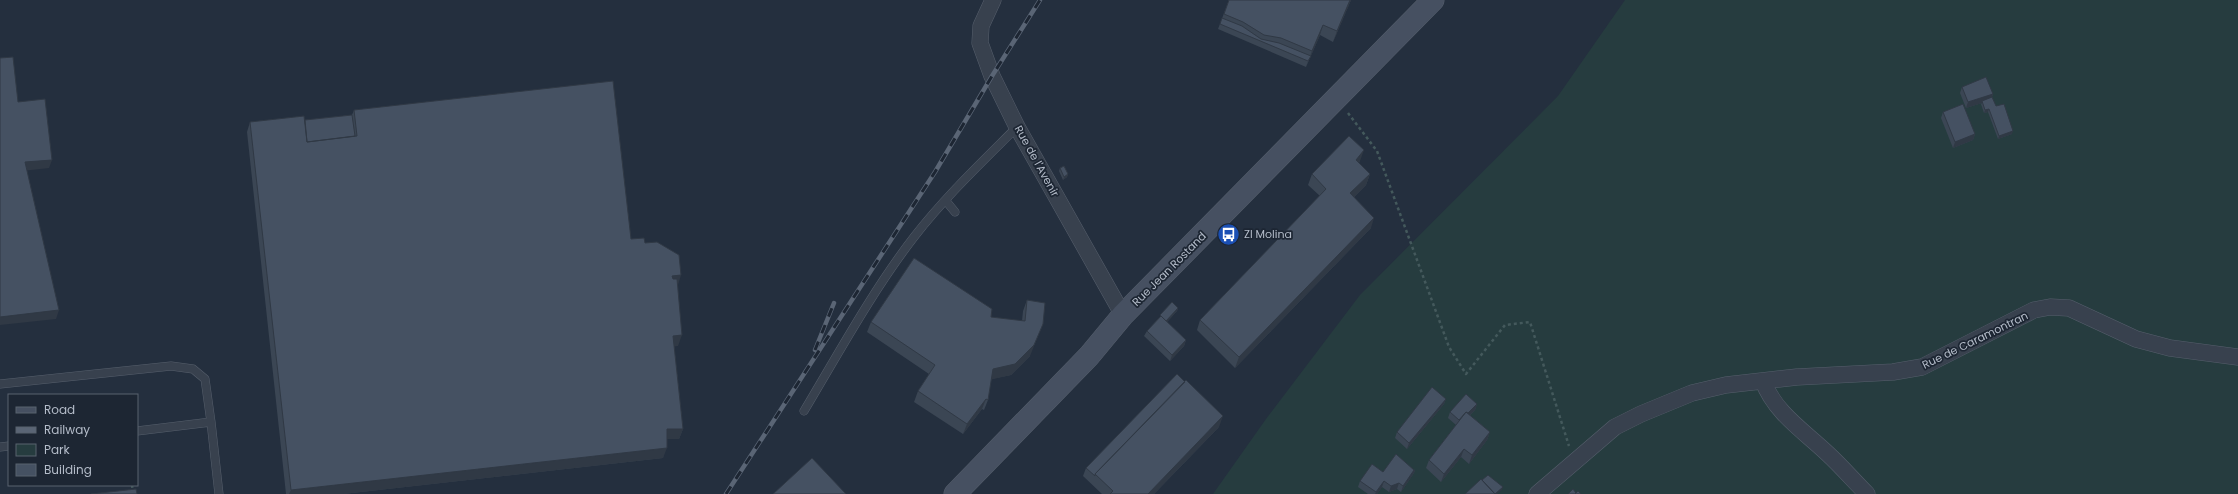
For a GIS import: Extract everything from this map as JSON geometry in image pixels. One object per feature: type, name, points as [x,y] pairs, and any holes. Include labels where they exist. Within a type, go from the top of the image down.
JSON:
[{"type":"main road","name":"Rue Jean Rostand","points":[[1403,28],[1425,0]]},
{"type":"main road","name":"Rue Jean Rostand","points":[[958,493],[1089,356],[1123,315],[1403,28],[1433,0]]},
{"type":"street","name":"Rue de l'Avenir","points":[[993,0],[981,26],[980,43],[992,76],[1017,127],[1123,315]]},
{"type":"street","name":"Rue de Caramontran","points":[[1537,494],[1616,427],[1641,414],[1692,393],[1726,385],[1797,377],[1893,372],[1922,367],[2034,310],[2069,308],[2136,339],[2170,348],[2238,357]]},
{"type":"street","points":[[1763,381],[1769,396],[1778,410],[1828,454],[1868,494]]},
{"type":"lane","points":[[804,411],[854,326],[914,237],[946,201],[1017,127]]},
{"type":"lane","points":[[946,201],[955,212]]},
{"type":"lane","points":[[0,384],[171,366],[194,369],[205,379],[219,494]]},
{"type":"lane","points":[[138,431],[211,422]]},
{"type":"path","points":[[1337,97],[1376,151],[1449,347],[1466,374],[1505,325],[1530,322],[1573,462]]},
{"type":"green space","points":[[1625,0],[2238,0],[2238,494],[1213,494],[1266,419],[1360,295],[1558,96]]},
{"type":"building","points":[[1229,0],[1350,0],[1337,31],[1323,25],[1312,51],[1281,38],[1264,35],[1243,22],[1224,14]]},
{"type":"building","points":[[1222,18],[1242,26],[1261,39],[1279,43],[1311,56],[1308,61],[1220,24]]},
{"type":"building","points":[[13,57],[18,102],[45,99],[52,160],[25,162],[59,310],[0,317],[0,58]]},
{"type":"building","points":[[1986,77],[1993,94],[1968,102],[1962,87]]},
{"type":"building","points":[[613,81],[631,239],[644,238],[645,243],[657,242],[679,255],[681,275],[672,276],[673,279],[677,279],[682,335],[673,336],[683,429],[667,429],[667,448],[291,490],[250,122],[304,116],[307,142],[357,136],[354,110]]},
{"type":"building","points":[[1992,97],[1996,106],[2004,104],[2013,131],[1999,136],[1989,109],[1985,110],[1982,101]]},
{"type":"building","points":[[1963,104],[1975,134],[1955,142],[1943,112]]},
{"type":"building","points":[[352,115],[355,136],[307,142],[305,120]]},
{"type":"building","points":[[1349,136],[1364,150],[1356,160],[1370,174],[1350,193],[1374,218],[1239,357],[1200,320],[1326,189],[1312,174]]},
{"type":"building","points":[[1064,166],[1068,174],[1064,177],[1060,168]]},
{"type":"building","points":[[914,258],[992,309],[991,317],[1025,321],[1027,300],[1045,303],[1043,324],[1034,345],[1015,364],[993,369],[988,400],[986,399],[967,424],[918,391],[935,365],[871,322]]},
{"type":"building","points":[[1172,302],[1178,308],[1166,321],[1160,315]]},
{"type":"building","points":[[1161,316],[1186,340],[1172,355],[1147,331]]},
{"type":"building","points":[[1177,374],[1185,382],[1095,474],[1095,476],[1086,468]]},
{"type":"building","points":[[1186,380],[1223,416],[1148,494],[1110,494],[1113,491],[1095,474]]},
{"type":"building","points":[[1432,387],[1446,399],[1409,443],[1397,432]]},
{"type":"building","points":[[1466,394],[1477,404],[1468,413],[1466,412],[1459,420],[1450,412]]},
{"type":"building","points":[[1466,412],[1490,432],[1472,455],[1464,449],[1444,474],[1429,460]]},
{"type":"building","points":[[1396,454],[1414,470],[1403,486],[1399,483],[1391,486],[1384,481],[1376,492],[1360,481],[1372,464],[1383,472]]},
{"type":"building","points":[[812,458],[846,494],[773,494]]},
{"type":"building","points":[[1488,475],[1503,487],[1495,494],[1482,480]]},
{"type":"building","points":[[1481,479],[1495,494],[1465,494]]},
{"type":"building","points":[[136,489],[137,494],[91,494]]},
{"type":"building","points":[[1573,489],[1576,493],[1575,494],[1568,494]]},
{"type":"railway","points":[[726,494],[935,172],[992,76],[1040,0]]},
{"type":"railway","points":[[815,350],[834,303]]},
{"type":"place","name":"ZI Molina","points":[[1228,234]]}]
